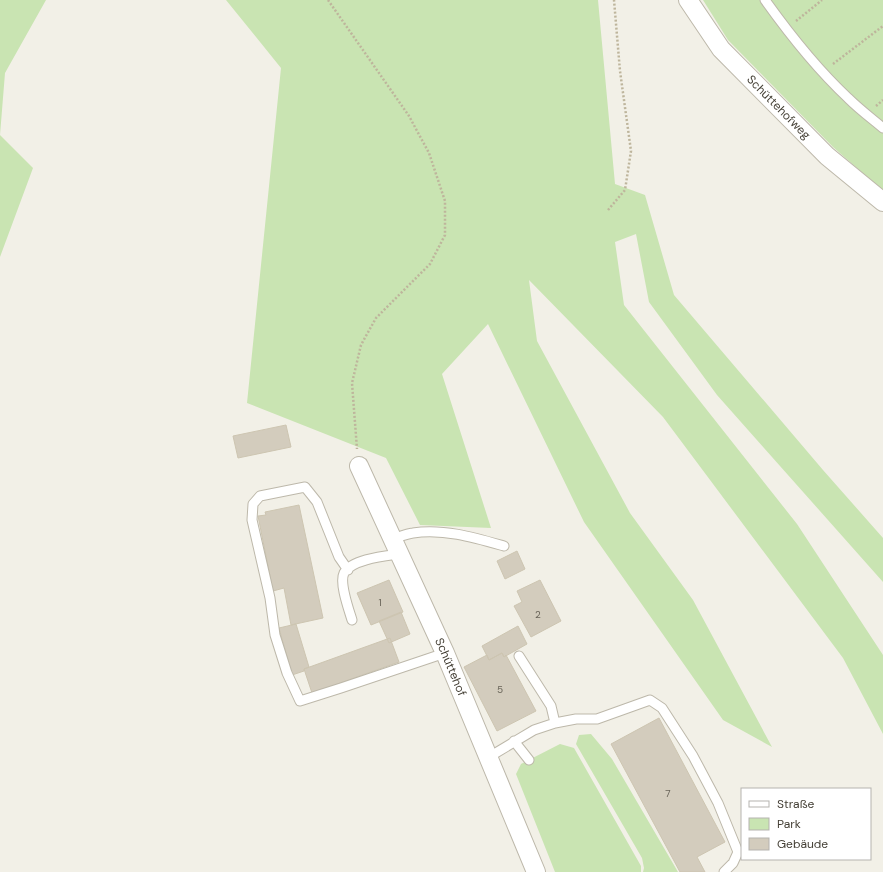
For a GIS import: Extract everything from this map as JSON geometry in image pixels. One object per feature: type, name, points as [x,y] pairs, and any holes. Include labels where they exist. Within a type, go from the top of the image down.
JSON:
[{"type":"street","name":"Schüttehofweg","points":[[688,0],[721,49],[827,156],[883,202]]},
{"type":"street","name":"Schüttehof","points":[[359,466],[445,654],[536,872]]},
{"type":"lane","points":[[765,0],[786,29],[823,72],[848,98],[883,128]]},
{"type":"lane","points":[[348,570],[339,557],[317,502],[306,487],[260,496],[253,504],[252,520],[270,598],[275,635],[287,673],[300,701],[445,654]]},
{"type":"lane","points":[[352,620],[345,597],[344,573],[353,565],[396,547],[413,533],[440,532],[481,539],[504,546]]},
{"type":"lane","points":[[519,656],[551,706],[555,723]]},
{"type":"lane","points":[[489,757],[534,730],[555,723],[576,719],[597,719],[650,700],[662,708],[693,756],[718,803],[738,852],[733,863],[724,872]]},
{"type":"lane","points":[[514,742],[529,760]]},
{"type":"path","points":[[328,0],[409,116],[429,153],[445,201],[445,235],[430,264],[376,318],[361,345],[352,383],[359,466]]},
{"type":"path","points":[[608,210],[625,190],[631,151],[620,71],[614,0]]},
{"type":"path","points":[[786,29],[822,0]]},
{"type":"path","points":[[823,72],[883,26]]},
{"type":"green space","points":[[0,0],[46,0],[5,73],[0,135]]},
{"type":"green space","points":[[226,0],[598,0],[615,184],[645,195],[674,295],[883,538],[883,582],[717,395],[649,302],[636,234],[615,242],[624,305],[797,524],[883,655],[883,734],[843,658],[663,417],[529,280],[537,341],[630,513],[693,600],[772,747],[723,720],[584,522],[488,324],[442,374],[491,528],[420,525],[386,458],[247,403],[281,68]]},
{"type":"green space","points":[[703,0],[883,0],[883,191],[833,147],[728,40]]},
{"type":"green space","points":[[0,135],[33,168],[0,257]]},
{"type":"green space","points":[[591,734],[612,759],[678,872],[643,872],[644,868],[642,858],[576,744],[579,735]]},
{"type":"green space","points":[[560,744],[574,748],[641,866],[641,872],[555,872],[516,774],[521,764]]},
{"type":"building","points":[[286,425],[291,447],[238,458],[233,436]]},
{"type":"building","points":[[299,505],[323,618],[291,625],[284,588],[273,591],[258,516],[266,515],[265,512]]},
{"type":"building","points":[[517,551],[525,569],[505,579],[497,561]]},
{"type":"building","points":[[389,580],[403,612],[371,625],[357,593]]},
{"type":"building","points":[[540,580],[561,621],[531,637],[514,606],[522,602],[517,591]]},
{"type":"building","points":[[401,612],[410,634],[389,643],[379,621]]},
{"type":"building","points":[[296,624],[309,667],[304,669],[304,671],[292,675],[279,628]]},
{"type":"building","points":[[518,626],[527,644],[504,657],[502,653],[489,660],[482,646]]},
{"type":"building","points":[[390,638],[399,662],[312,693],[304,669]]},
{"type":"building","points":[[502,653],[504,657],[506,655],[536,711],[497,731],[464,667],[487,655],[489,660]]},
{"type":"building","points":[[659,718],[725,842],[697,857],[705,872],[680,872],[611,744]]}]
